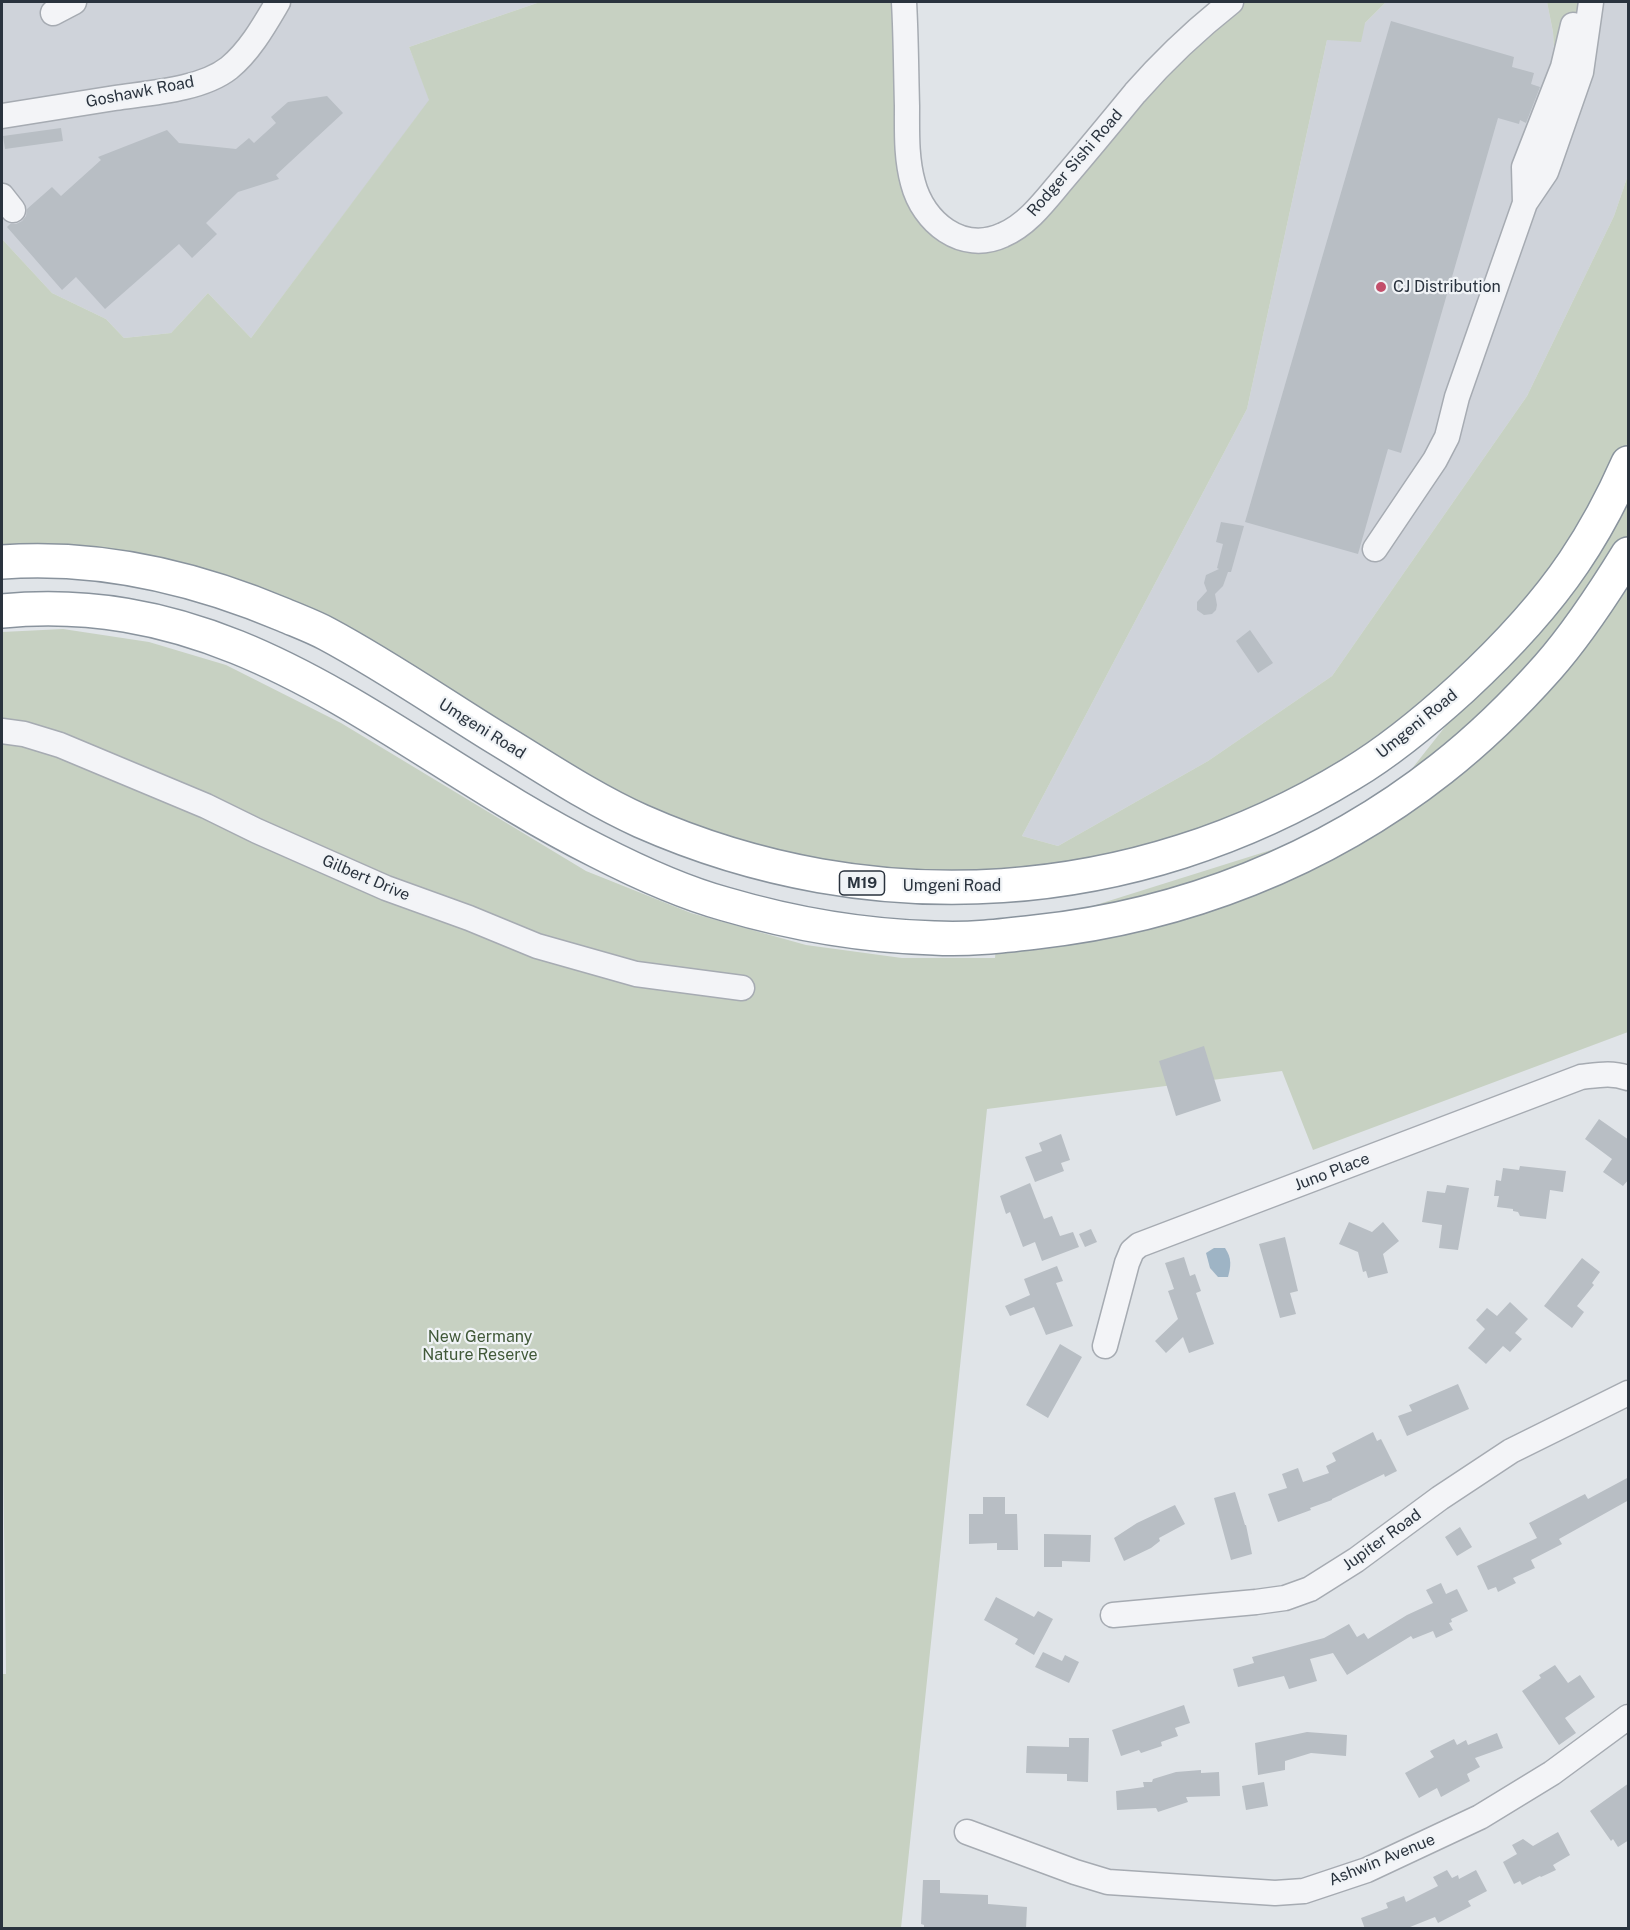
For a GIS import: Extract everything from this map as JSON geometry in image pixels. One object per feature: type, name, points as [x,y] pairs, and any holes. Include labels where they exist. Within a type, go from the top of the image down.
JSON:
[{"type":"highway","points":[[1574,562],[1629,446]]},
{"type":"highway","name":"Umgeni Road","points":[[2,562],[88,562],[127,567],[176,577],[255,603],[325,633],[575,787],[638,820],[696,844],[763,864],[852,882],[895,886],[972,888],[1058,881],[1163,859],[1218,840],[1286,811],[1355,772],[1426,720],[1479,672],[1527,622],[1574,562],[1614,494],[1629,463]]},
{"type":"highway","points":[[1373,818],[1443,767],[1496,719],[1549,665],[1597,602],[1629,554]]},
{"type":"highway","points":[[2,610],[72,609],[140,617],[201,633],[246,650],[307,679],[389,726],[539,821],[665,883],[722,904],[783,919],[858,932],[937,939],[1057,930],[1147,913],[1195,900],[1234,886],[1303,856],[1458,768],[1508,729],[1593,640],[1629,592]]},
{"type":"street","name":"Goshawk Road","points":[[2,116],[176,88],[214,77],[230,67],[243,52],[261,30],[278,2]]},
{"type":"street","name":"Rodger Sishi Road","points":[[904,2],[908,145],[913,183],[922,206],[943,231],[963,238],[981,240],[1001,236],[1023,223],[1160,67],[1231,2]]},
{"type":"street","points":[[1525,203],[1524,167],[1563,67],[1576,2]]},
{"type":"street","points":[[1375,549],[1436,460],[1447,437],[1457,397],[1525,203],[1546,172],[1581,72],[1591,2]]},
{"type":"street","name":"Gilbert Drive","points":[[2,731],[24,734],[60,745],[206,806],[386,888],[537,946],[636,974],[742,988]]},
{"type":"street","name":"Juno Place","points":[[1105,1346],[1127,1263],[1132,1251],[1139,1245],[1581,1077],[1603,1074],[1629,1078]]},
{"type":"street","name":"Jupiter Road","points":[[1113,1615],[1256,1602],[1285,1598],[1310,1589],[1356,1560],[1440,1498],[1511,1451],[1629,1393]]},
{"type":"street","name":"Ashwin Avenue","points":[[967,1832],[1108,1882],[1275,1893],[1304,1891],[1367,1870],[1480,1817],[1552,1773],[1629,1717]]},
{"type":"shaded area","points":[[2,2],[540,2],[409,47],[430,100],[251,338],[208,293],[171,333],[124,338],[106,319],[52,293],[2,239]]},
{"type":"shaded area","points":[[1386,2],[1547,2],[1553,32],[1555,65],[1597,30],[1601,2],[1628,2],[1628,175],[1614,216],[1527,396],[1332,676],[1208,761],[1058,846],[1022,836],[1247,409],[1327,40],[1365,23]]},
{"type":"green space","points":[[540,2],[903,2],[926,217],[1007,236],[1235,2],[1386,2],[1365,23],[1361,42],[1327,40],[1247,409],[1022,836],[1058,846],[1208,761],[1332,676],[1527,396],[1614,216],[1628,175],[1628,442],[1571,561],[1476,671],[1284,809],[1007,884],[695,843],[254,600],[2,561],[2,239],[52,293],[106,319],[124,338],[171,333],[208,293],[251,338],[429,100],[409,47]]},
{"type":"green space","points":[[1547,2],[1601,2],[1594,76],[1555,65],[1553,32]]},
{"type":"green space","name":"New Germany Nature Reserve","points":[[1628,495],[1628,1032],[1313,1150],[1282,1071],[987,1109],[901,1928],[2,1928],[2,1674],[6,1674],[2,1378],[2,632],[63,629],[149,642],[226,665],[341,723],[586,871],[691,913],[806,945],[902,958],[995,958],[997,936],[1373,818]]},
{"type":"water","points":[[1214,1248],[1225,1248],[1229,1255],[1228,1277],[1218,1277],[1210,1268],[1206,1253]]},
{"type":"building","name":"CJ Distribution","points":[[1391,21],[1514,57],[1512,67],[1534,73],[1531,84],[1540,87],[1526,123],[1520,120],[1519,124],[1498,118],[1401,453],[1388,449],[1358,554],[1245,522]]},
{"type":"building","points":[[327,96],[343,113],[276,175],[279,179],[238,192],[206,223],[217,234],[192,258],[179,244],[105,309],[76,277],[62,290],[7,227],[22,221],[27,209],[52,187],[61,196],[101,160],[98,157],[167,130],[179,143],[236,149],[249,138],[254,143],[276,123],[271,117],[288,102]]},
{"type":"building","points":[[61,128],[63,141],[5,149],[3,136]]},
{"type":"building","points":[[1221,522],[1244,526],[1231,572],[1228,572],[1223,586],[1215,594],[1216,610],[1212,614],[1204,615],[1197,610],[1197,602],[1207,591],[1204,583],[1206,575],[1219,569],[1217,568],[1223,544],[1216,542]]},
{"type":"building","points":[[1250,630],[1273,663],[1258,673],[1236,641]]},
{"type":"building","points":[[1204,1046],[1221,1101],[1176,1116],[1159,1061]]},
{"type":"building","points":[[1599,1119],[1629,1140],[1629,1179],[1623,1186],[1603,1172],[1612,1159],[1585,1139]]},
{"type":"building","points":[[1061,1134],[1070,1160],[1061,1163],[1064,1171],[1035,1182],[1025,1157],[1042,1151],[1039,1143]]},
{"type":"building","points":[[1520,1166],[1566,1171],[1563,1192],[1550,1190],[1546,1219],[1520,1216],[1513,1209],[1497,1207],[1499,1196],[1494,1196],[1496,1180],[1501,1181],[1503,1168],[1519,1170]]},
{"type":"building","points":[[1030,1183],[1044,1219],[1052,1216],[1060,1236],[1073,1232],[1079,1247],[1042,1261],[1035,1242],[1023,1247],[1010,1212],[1006,1214],[1000,1196]]},
{"type":"building","points":[[1447,1185],[1469,1188],[1458,1250],[1439,1248],[1442,1225],[1422,1222],[1427,1191],[1445,1193]]},
{"type":"building","points":[[1349,1222],[1372,1232],[1383,1222],[1399,1241],[1383,1254],[1388,1273],[1368,1278],[1366,1271],[1363,1272],[1358,1252],[1339,1244]]},
{"type":"building","points":[[1091,1229],[1097,1242],[1085,1247],[1079,1234]]},
{"type":"building","points":[[1285,1237],[1298,1291],[1290,1293],[1296,1314],[1280,1318],[1259,1244]]},
{"type":"building","points":[[1184,1257],[1190,1276],[1195,1274],[1201,1291],[1196,1293],[1214,1344],[1189,1353],[1183,1337],[1166,1353],[1155,1341],[1178,1319],[1168,1291],[1174,1289],[1165,1263]]},
{"type":"building","points":[[1582,1258],[1600,1272],[1592,1283],[1594,1285],[1577,1306],[1584,1312],[1572,1328],[1544,1306]]},
{"type":"building","points":[[1057,1266],[1063,1281],[1056,1283],[1073,1326],[1046,1335],[1034,1307],[1010,1316],[1005,1306],[1030,1295],[1024,1279]]},
{"type":"building","points":[[1510,1302],[1528,1319],[1515,1333],[1522,1339],[1510,1352],[1503,1346],[1486,1364],[1468,1348],[1485,1329],[1476,1320],[1487,1308],[1497,1316]]},
{"type":"building","points":[[1060,1344],[1082,1357],[1048,1418],[1026,1405]]},
{"type":"building","points":[[1458,1384],[1469,1409],[1407,1436],[1398,1416],[1412,1411],[1409,1405]]},
{"type":"building","points":[[1373,1432],[1377,1441],[1381,1439],[1397,1471],[1385,1477],[1384,1474],[1332,1500],[1310,1508],[1311,1510],[1278,1522],[1268,1494],[1287,1488],[1282,1474],[1298,1468],[1303,1482],[1329,1473],[1326,1466],[1336,1461],[1332,1453]]},
{"type":"building","points":[[1629,1477],[1629,1500],[1559,1539],[1562,1544],[1531,1560],[1535,1568],[1513,1578],[1516,1583],[1498,1592],[1496,1587],[1488,1590],[1477,1566],[1537,1538],[1529,1523],[1585,1494],[1588,1499]]},
{"type":"building","points":[[1235,1492],[1246,1525],[1252,1554],[1231,1560],[1214,1498]]},
{"type":"building","points":[[983,1497],[1005,1497],[1005,1514],[1017,1514],[1018,1550],[997,1550],[997,1543],[969,1544],[969,1514],[983,1514]]},
{"type":"building","points":[[1175,1505],[1185,1524],[1159,1538],[1160,1541],[1151,1548],[1124,1561],[1114,1538],[1137,1523]]},
{"type":"building","points":[[1460,1527],[1472,1547],[1457,1556],[1445,1537]]},
{"type":"building","points":[[1044,1534],[1091,1535],[1090,1562],[1062,1561],[1062,1567],[1044,1567]]},
{"type":"building","points":[[1441,1583],[1446,1594],[1457,1589],[1468,1611],[1451,1619],[1452,1622],[1449,1623],[1453,1630],[1436,1638],[1433,1631],[1413,1639],[1411,1636],[1347,1675],[1333,1653],[1310,1659],[1317,1681],[1289,1689],[1284,1676],[1238,1687],[1233,1669],[1254,1663],[1252,1657],[1324,1638],[1349,1624],[1357,1637],[1364,1633],[1368,1639],[1407,1615],[1433,1603],[1426,1590]]},
{"type":"building","points":[[996,1597],[1034,1617],[1038,1611],[1053,1619],[1034,1655],[1015,1644],[1018,1639],[984,1620]]},
{"type":"building","points":[[1043,1652],[1062,1661],[1065,1655],[1079,1662],[1069,1683],[1035,1667]]},
{"type":"building","points":[[1555,1665],[1568,1683],[1580,1675],[1595,1697],[1565,1718],[1576,1733],[1559,1745],[1522,1691],[1541,1678],[1539,1675]]},
{"type":"building","points":[[1184,1705],[1190,1723],[1175,1728],[1178,1736],[1161,1742],[1162,1746],[1141,1753],[1139,1750],[1121,1756],[1112,1730]]},
{"type":"building","points":[[1307,1732],[1347,1735],[1346,1756],[1311,1753],[1285,1761],[1285,1770],[1258,1775],[1255,1743]]},
{"type":"building","points":[[1497,1733],[1503,1748],[1475,1758],[1480,1767],[1467,1774],[1470,1781],[1441,1797],[1437,1788],[1419,1798],[1405,1773],[1434,1757],[1430,1751],[1454,1739],[1457,1745],[1466,1740],[1468,1745]]},
{"type":"building","points":[[1069,1738],[1089,1738],[1088,1782],[1067,1781],[1067,1774],[1026,1773],[1027,1746],[1069,1747]]},
{"type":"building","points":[[1201,1770],[1201,1773],[1219,1772],[1220,1796],[1186,1797],[1188,1802],[1158,1812],[1156,1808],[1117,1810],[1116,1791],[1144,1787],[1143,1782],[1152,1782],[1153,1779],[1176,1772]]},
{"type":"building","points":[[1264,1782],[1268,1806],[1246,1810],[1242,1786]]},
{"type":"building","points":[[1629,1783],[1629,1840],[1618,1847],[1613,1839],[1611,1841],[1590,1811]]},
{"type":"building","points":[[1558,1832],[1570,1855],[1553,1865],[1556,1870],[1522,1885],[1520,1881],[1514,1884],[1503,1862],[1517,1854],[1512,1845],[1523,1839],[1533,1846]]},
{"type":"building","points":[[1447,1870],[1452,1878],[1458,1875],[1459,1879],[1476,1870],[1487,1891],[1468,1901],[1471,1906],[1438,1923],[1435,1917],[1405,1929],[1365,1929],[1361,1918],[1388,1908],[1386,1903],[1404,1896],[1406,1902],[1438,1886],[1433,1877]]},
{"type":"building","points":[[923,1880],[940,1880],[940,1893],[988,1895],[988,1904],[1027,1907],[1026,1929],[924,1929],[924,1925],[921,1924]]},
{"type":"place","name":"CJ Distribution","points":[[1381,287]]}]
